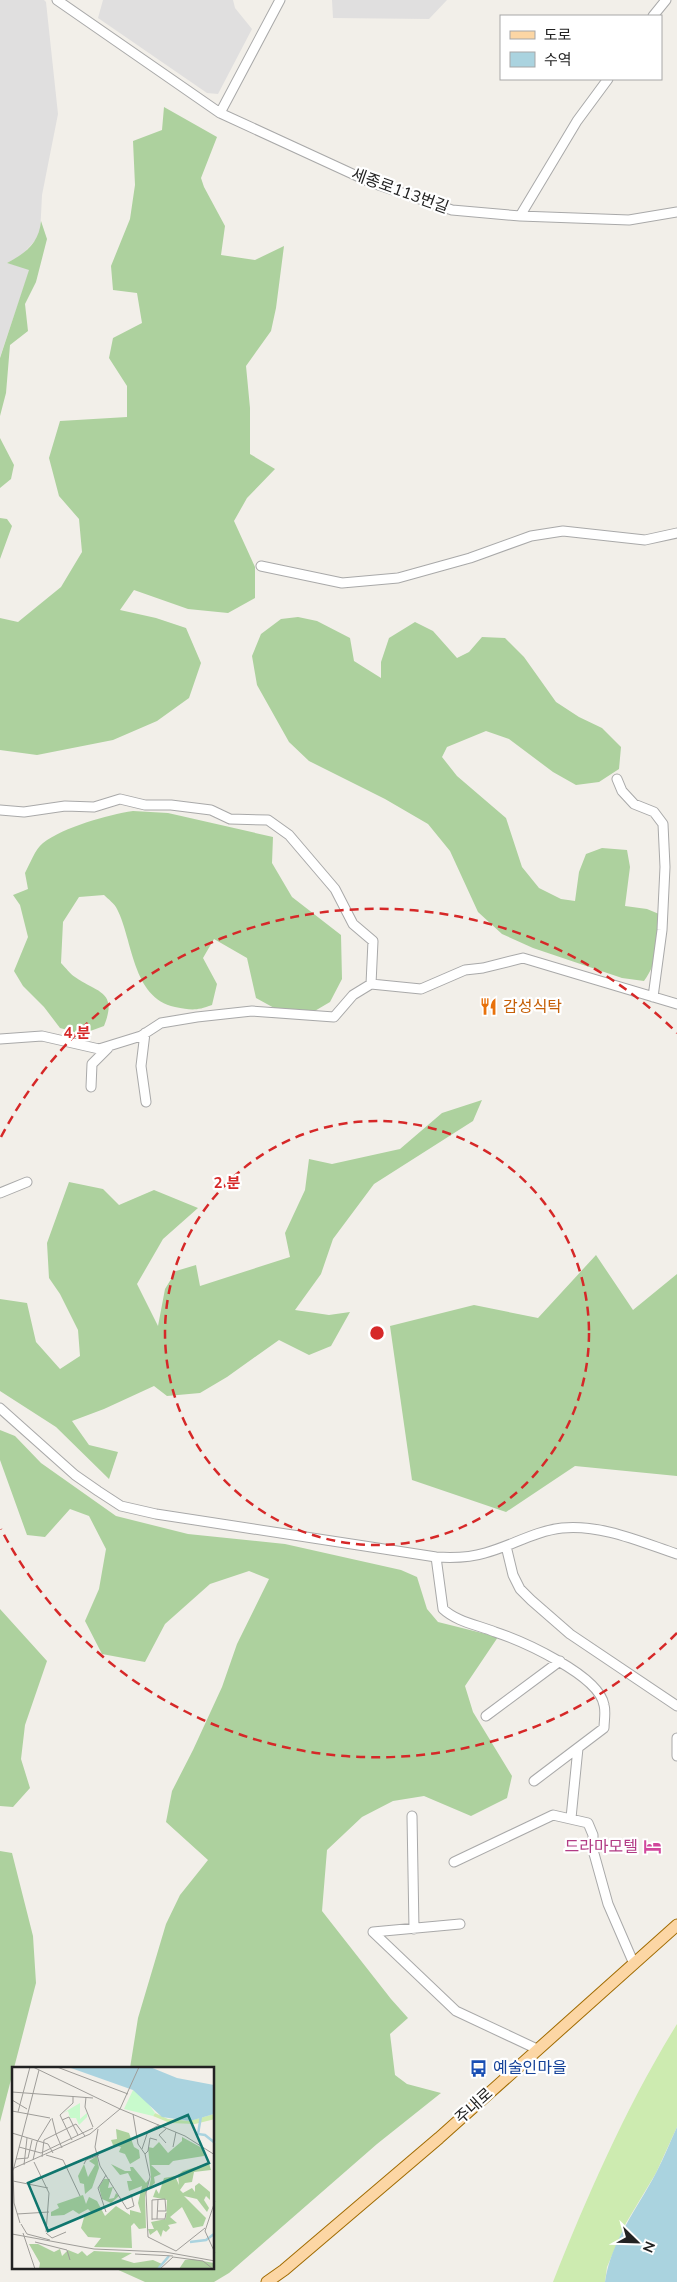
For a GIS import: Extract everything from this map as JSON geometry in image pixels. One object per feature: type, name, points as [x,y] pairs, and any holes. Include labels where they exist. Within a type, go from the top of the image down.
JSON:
[{"type":"main road","name":"주내로","points":[[267,2282],[284,2270],[438,2138],[677,1925]]},
{"type":"main road","points":[[273,2282],[284,2270]]},
{"type":"street","name":"세종로113번길","points":[[56,0],[220,113],[370,182],[452,210],[520,216],[629,220],[677,212]]},
{"type":"street","points":[[220,113],[280,0]]},
{"type":"street","points":[[654,15],[666,0]]},
{"type":"street","points":[[520,216],[576,121],[607,80]]},
{"type":"street","points":[[261,566],[342,583],[398,578],[470,558],[531,536],[563,530],[645,540],[677,533]]},
{"type":"street","points":[[616,778],[622,791],[634,804],[654,812],[663,824],[665,867],[662,930],[653,996]]},
{"type":"street","points":[[0,810],[24,812],[65,806],[94,807],[120,799],[145,805],[171,805],[211,810],[230,819],[268,820],[289,835],[335,889],[353,924],[373,941],[371,984]]},
{"type":"street","points":[[0,1039],[42,1036],[99,1049],[145,1033],[162,1023],[252,1011],[334,1017],[353,995],[371,984],[420,989],[466,970],[483,968],[523,958],[677,1004]]},
{"type":"street","points":[[145,1033],[141,1066],[146,1102]]},
{"type":"street","points":[[91,1088],[92,1064],[110,1046]]},
{"type":"street","points":[[0,1193],[27,1182]]},
{"type":"street","points":[[0,1408],[75,1475],[121,1506],[156,1514],[436,1557],[457,1558],[485,1553],[543,1532],[574,1528],[609,1532],[677,1554]]},
{"type":"street","points":[[506,1546],[512,1575],[520,1589],[531,1600],[570,1634],[677,1706]]},
{"type":"street","points":[[436,1557],[443,1609],[451,1616],[498,1632],[560,1661],[593,1686],[604,1704],[604,1728],[534,1782]]},
{"type":"street","points":[[486,1716],[560,1661]]},
{"type":"street","points":[[677,1738],[677,1756]]},
{"type":"street","points":[[571,1818],[578,1748]]},
{"type":"street","points":[[454,1862],[553,1815],[588,1823],[593,1834],[593,1850],[608,1904],[634,1964]]},
{"type":"street","points":[[412,1816],[414,1929]]},
{"type":"street","points":[[460,1924],[373,1932],[456,2012],[537,2049]]},
{"type":"shaded area","points":[[0,0],[44,0],[46,2],[58,114],[42,195],[40,235],[22,255],[7,263],[30,269],[0,357]]},
{"type":"shaded area","points":[[103,0],[233,0],[235,8],[252,29],[218,94],[207,93],[98,18]]},
{"type":"shaded area","points":[[332,0],[447,0],[429,19],[333,18]]},
{"type":"green space","points":[[164,107],[217,137],[201,178],[225,226],[221,255],[255,260],[284,246],[271,331],[246,366],[250,408],[250,454],[275,469],[247,498],[234,521],[255,567],[255,598],[228,613],[188,609],[134,590],[120,610],[156,618],[186,628],[201,663],[189,698],[157,721],[113,740],[37,755],[0,750],[0,618],[18,622],[61,587],[82,552],[79,519],[59,496],[49,458],[60,421],[127,417],[127,386],[109,358],[113,338],[142,323],[137,293],[113,290],[111,266],[130,219],[135,185],[133,141],[162,130]]},
{"type":"green space","points":[[41,221],[47,239],[36,282],[25,304],[28,331],[10,345],[6,393],[0,416],[0,358],[29,270],[7,263],[30,247],[38,235]]},
{"type":"green space","points":[[0,438],[14,465],[11,479],[0,488]]},
{"type":"green space","points":[[0,518],[7,519],[12,526],[0,559]]},
{"type":"green space","points":[[298,617],[317,621],[350,638],[354,661],[381,678],[381,662],[389,638],[415,622],[433,631],[457,658],[469,652],[482,637],[505,638],[524,657],[556,702],[579,717],[602,728],[621,747],[619,769],[599,782],[576,785],[553,772],[509,739],[486,731],[447,747],[442,757],[457,776],[506,818],[522,867],[539,888],[561,899],[575,901],[579,872],[586,854],[602,848],[627,850],[630,867],[625,906],[647,909],[659,914],[655,957],[653,965],[644,981],[622,978],[533,948],[502,934],[478,912],[450,851],[428,824],[385,799],[309,761],[289,742],[257,685],[252,656],[261,634],[281,619]]},
{"type":"green space","points":[[133,811],[168,813],[273,837],[272,863],[292,897],[341,935],[342,979],[330,1002],[313,1012],[276,1009],[256,998],[247,958],[214,939],[203,958],[217,984],[212,1005],[197,1009],[175,1007],[161,1001],[150,992],[142,980],[115,905],[104,895],[79,897],[63,922],[61,963],[73,976],[103,994],[109,1006],[108,1015],[104,1026],[82,1034],[60,1028],[44,1007],[23,986],[14,971],[28,937],[20,905],[13,895],[28,889],[25,873],[35,853],[43,843],[62,832],[86,823],[111,815]]},
{"type":"green space","points":[[482,1100],[473,1121],[374,1184],[333,1239],[321,1274],[295,1310],[329,1315],[350,1312],[331,1346],[309,1355],[279,1340],[227,1377],[200,1393],[167,1396],[154,1386],[104,1409],[72,1421],[89,1445],[118,1452],[109,1479],[56,1427],[0,1391],[0,1299],[27,1303],[36,1342],[60,1369],[80,1356],[78,1330],[60,1294],[49,1278],[47,1243],[69,1182],[103,1189],[119,1205],[154,1190],[198,1208],[163,1239],[137,1284],[158,1326],[165,1289],[176,1271],[196,1265],[200,1286],[290,1257],[285,1233],[305,1190],[309,1159],[332,1164],[400,1149],[442,1113]]},
{"type":"green space","points":[[596,1255],[633,1310],[677,1274],[677,1476],[575,1466],[506,1512],[412,1480],[390,1326],[474,1305],[538,1318]]},
{"type":"green space","points":[[0,1430],[15,1436],[41,1463],[116,1516],[188,1534],[285,1544],[401,1570],[417,1577],[427,1609],[438,1622],[498,1637],[465,1686],[473,1712],[512,1776],[507,1798],[471,1816],[424,1796],[393,1801],[362,1817],[327,1850],[322,1911],[408,2018],[390,2034],[395,2075],[407,2084],[441,2093],[377,2144],[229,2273],[214,2282],[145,2282],[118,2270],[215,2270],[215,2067],[130,2067],[138,2018],[166,1924],[180,1895],[208,1860],[166,1822],[172,1791],[222,1687],[237,1644],[269,1579],[249,1571],[210,1584],[165,1624],[145,1662],[102,1654],[85,1621],[99,1589],[106,1549],[89,1516],[70,1509],[45,1537],[27,1535],[0,1460]]},
{"type":"green space","points":[[0,1609],[47,1661],[25,1725],[21,1759],[30,1788],[13,1807],[0,1806]]},
{"type":"green space","points":[[0,1851],[12,1853],[33,1936],[36,1983],[14,2067],[12,2067],[12,2076],[0,2122]]},
{"type":"green space","points":[[677,2024],[677,2127],[656,2173],[626,2223],[607,2267],[605,2282],[553,2282],[609,2150],[641,2086]]},
{"type":"water","points":[[677,2127],[677,2282],[605,2282],[608,2267],[619,2239],[656,2173]]},
{"type":"place","name":"감성식탁","points":[[489,1007]]},
{"type":"place","name":"드라마모텔","points":[[652,1847]]},
{"type":"place","name":"예술인마을","points":[[479,2068]]}]
